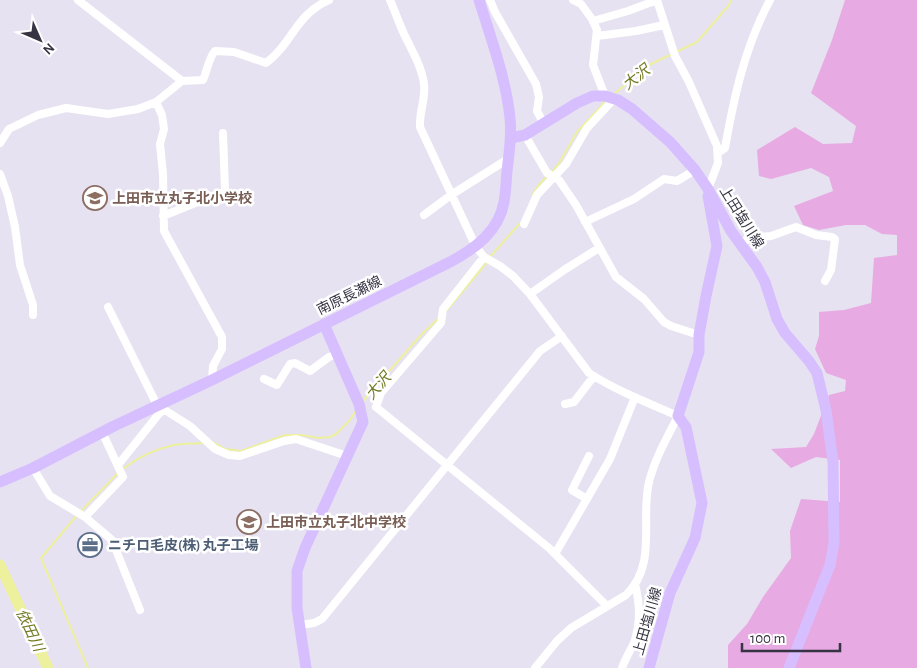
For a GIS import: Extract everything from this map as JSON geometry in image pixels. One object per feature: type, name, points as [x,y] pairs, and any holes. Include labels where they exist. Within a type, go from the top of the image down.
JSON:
[{"type":"main road","name":"南原長瀬線","points":[[0,482],[33,468],[102,432],[160,408],[212,380],[450,262],[476,247],[491,231],[500,217],[504,202],[511,138],[510,118],[501,72],[479,0]]},
{"type":"main road","points":[[511,138],[525,135],[576,103],[593,96],[610,97],[632,109],[670,142],[695,170],[708,189]]},
{"type":"main road","name":"上田塩川線","points":[[708,189],[722,218],[757,267],[765,282],[777,319],[785,334],[809,361],[817,374],[824,403],[833,462],[834,543],[830,565],[789,668]]},
{"type":"main road","name":"上田塩川線","points":[[649,668],[670,592],[695,538],[702,503],[686,427],[678,416],[699,352],[710,269],[717,246],[707,197],[708,189]]},
{"type":"main road","points":[[306,668],[297,608],[297,571],[305,548],[363,422],[359,404],[324,324]]},
{"type":"street","points":[[78,0],[182,81]]},
{"type":"street","points":[[0,143],[9,129],[38,115],[66,108],[108,114],[138,109],[156,102],[182,81],[203,80],[210,58],[215,51],[234,52],[266,63],[276,56],[314,2],[329,0]]},
{"type":"street","points":[[390,0],[416,58],[424,84],[424,94],[419,116],[420,127],[476,247],[484,257],[506,271],[530,294],[589,373],[634,398],[678,416],[657,456],[649,484],[646,511],[647,544],[642,570],[635,584],[626,596],[571,628],[557,641],[535,668]]},
{"type":"street","points":[[490,0],[536,84],[537,111],[544,124]]},
{"type":"street","points":[[524,224],[537,195],[566,164],[587,128],[610,97],[593,65],[597,36],[594,21],[581,4],[572,0]]},
{"type":"street","points":[[594,21],[657,0],[675,56],[689,82],[717,146],[718,163],[708,189]]},
{"type":"street","points":[[718,153],[725,148],[734,97],[757,24],[770,0]]},
{"type":"street","points":[[597,36],[664,25]]},
{"type":"street","points":[[156,102],[162,115],[164,129],[160,144],[163,174],[164,231],[222,337],[222,349],[213,366],[212,380]]},
{"type":"street","points":[[163,216],[225,191],[223,133]]},
{"type":"street","points":[[525,135],[547,173],[559,180],[576,205],[616,277],[644,299],[664,322],[700,335]]},
{"type":"street","points":[[424,215],[451,195],[508,159]]},
{"type":"street","points":[[585,222],[634,199],[664,179],[677,182],[695,170]]},
{"type":"street","points":[[0,174],[8,196],[20,265],[33,305],[33,315]]},
{"type":"street","points":[[739,244],[750,238],[771,236],[796,227],[816,235],[832,237],[834,239],[831,270],[825,281]]},
{"type":"street","points":[[530,294],[599,248]]},
{"type":"street","points":[[361,413],[376,407],[381,393],[441,323],[443,309],[484,257]]},
{"type":"street","points":[[108,307],[160,408],[190,426],[215,449],[229,455],[240,456],[284,441],[296,439],[347,456]]},
{"type":"street","points":[[300,626],[322,619],[540,351],[562,336]]},
{"type":"street","points":[[264,379],[276,385],[290,364],[295,363],[310,371],[329,357],[337,354]]},
{"type":"street","points":[[565,404],[574,402],[594,376]]},
{"type":"street","points":[[555,554],[610,458],[634,398]]},
{"type":"street","points":[[376,407],[555,554],[607,606]]},
{"type":"street","points":[[118,466],[160,408]]},
{"type":"street","points":[[85,517],[123,476],[102,432]]},
{"type":"street","points":[[587,499],[572,490],[589,456]]},
{"type":"street","points":[[33,468],[50,496],[85,517],[112,540],[140,610]]},
{"type":"street","points":[[622,668],[634,642],[640,618],[640,603],[635,584]]},
{"type":"shaded area","points":[[845,0],[917,0],[917,668],[728,668],[728,645],[747,624],[763,597],[791,558],[790,531],[801,499],[840,502],[840,460],[816,457],[791,468],[771,449],[806,447],[814,434],[829,395],[845,391],[846,380],[826,373],[815,349],[819,336],[819,312],[844,310],[871,303],[874,258],[897,255],[897,235],[882,234],[865,225],[846,225],[819,230],[803,225],[794,206],[833,191],[829,177],[811,168],[771,179],[759,176],[757,150],[795,127],[823,144],[852,143],[856,126],[811,93],[832,40]]},
{"type":"waterway","name":"大沢","points":[[676,52],[697,42],[729,5],[731,0]]},
{"type":"waterway","name":"大沢","points":[[614,94],[651,64],[672,54]]},
{"type":"waterway","name":"大沢","points":[[551,173],[558,165],[577,132],[605,102]]},
{"type":"waterway","name":"大沢","points":[[532,196],[547,176]]},
{"type":"waterway","name":"大沢","points":[[490,257],[520,223]]},
{"type":"waterway","name":"大沢","points":[[446,311],[488,261]]},
{"type":"waterway","name":"大沢","points":[[363,401],[421,335],[439,318]]},
{"type":"waterway","name":"大沢","points":[[213,442],[225,449],[241,451],[285,435],[330,437],[336,434],[356,411]]},
{"type":"waterway","name":"大沢","points":[[121,470],[140,458],[160,449],[178,444],[205,443]]},
{"type":"waterway","name":"大沢","points":[[81,511],[118,473]]},
{"type":"waterway","name":"大沢","points":[[78,514],[41,558],[88,668]]},
{"type":"waterway","name":"依田川","points":[[0,565],[48,668]]},
{"type":"place","name":"上田市立丸子北小学校","points":[[95,198]]},
{"type":"place","name":"上田市立丸子北中学校","points":[[249,522]]},
{"type":"place","name":"ニチロ毛皮(株) 丸子工場","points":[[90,545]]}]
